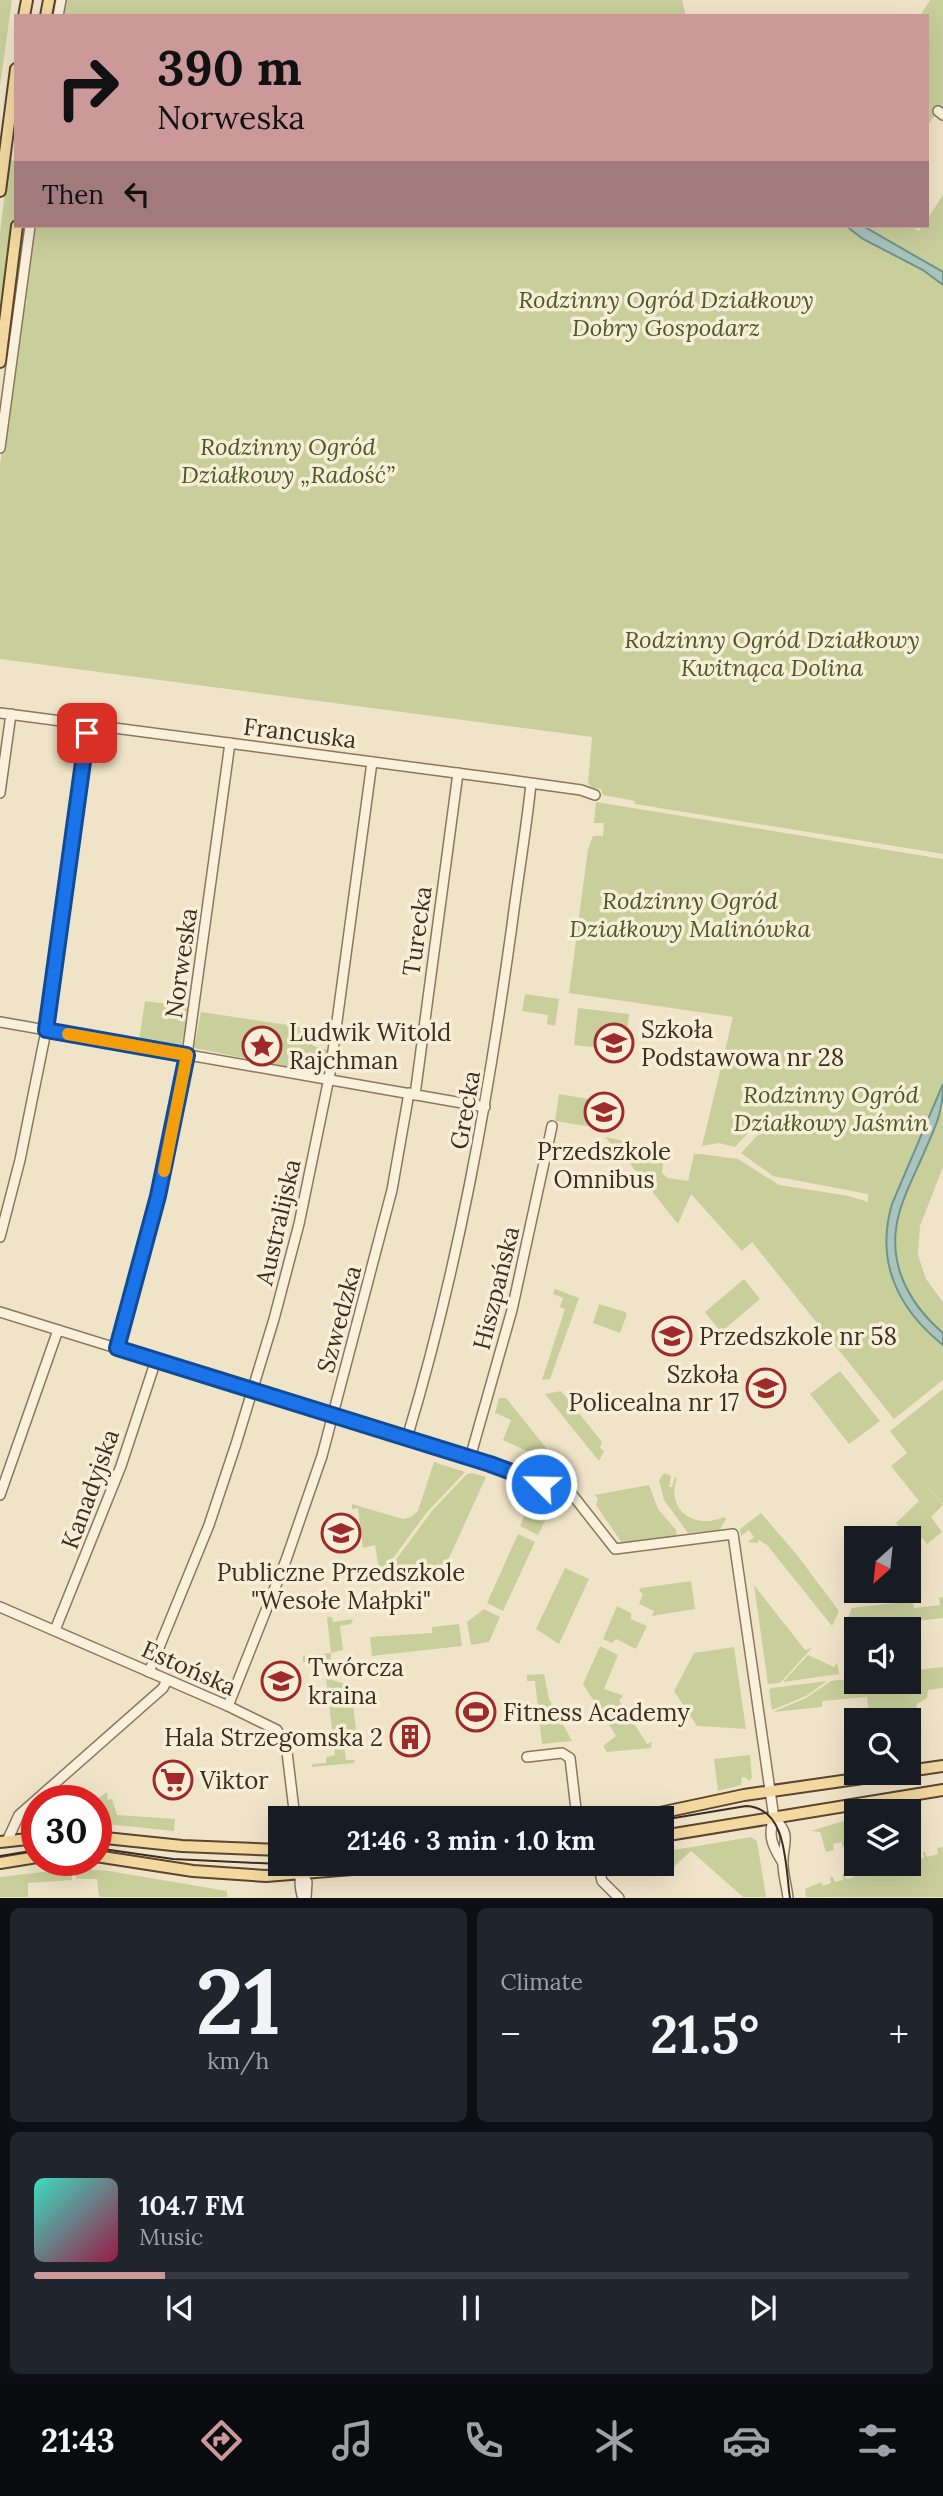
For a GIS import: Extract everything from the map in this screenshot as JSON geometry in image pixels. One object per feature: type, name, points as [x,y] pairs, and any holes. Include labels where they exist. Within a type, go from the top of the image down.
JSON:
[{"type":"main road","points":[[0,191],[14,84]]},
{"type":"main road","points":[[0,362],[18,228]]},
{"type":"main road","points":[[921,1769],[943,1766]]},
{"type":"main road","points":[[674,1809],[719,1799],[844,1781]]},
{"type":"main road","points":[[674,1834],[943,1790]]},
{"type":"main road","points":[[112,1839],[182,1846],[268,1850]]},
{"type":"main road","points":[[112,1858],[227,1875],[282,1876]]},
{"type":"main road","points":[[0,1863],[21,1860]]},
{"type":"street","points":[[0,448],[30,228]]},
{"type":"street","name":"Francuska","points":[[0,713],[531,783],[587,791],[595,795]]},
{"type":"street","points":[[0,793],[10,714]]},
{"type":"street","points":[[0,1237],[19,1164],[46,1030],[89,724]]},
{"type":"street","name":"Norweska","points":[[117,1348],[155,1209],[187,1055],[230,743]]},
{"type":"street","name":"Australijska","points":[[149,1672],[212,1515],[253,1390],[299,1224],[328,1080],[372,762]]},
{"type":"street","name":"Turecka","points":[[412,1094],[458,774]]},
{"type":"street","name":"Grecka","points":[[407,1438],[455,1259],[485,1107],[531,783]]},
{"type":"street","points":[[0,1022],[485,1107]]},
{"type":"street","name":"Szwedzka","points":[[228,1706],[302,1516],[333,1416],[392,1190],[412,1094]]},
{"type":"street","name":"Hiszpańska","points":[[470,1458],[512,1310],[552,1126]]},
{"type":"street","points":[[0,1312],[531,1479],[538,1477],[541,1483],[572,1493],[615,1549],[733,1534],[774,1818],[769,1833],[783,1863]]},
{"type":"street","points":[[0,1494],[58,1330]]},
{"type":"street","name":"Kanadyjska","points":[[55,1630],[121,1466],[156,1360]]},
{"type":"street","name":"Estońska","points":[[0,1607],[269,1724],[280,1733],[287,1752],[294,1806]]},
{"type":"street","points":[[4,1842],[19,1815],[163,1688],[167,1680]]},
{"type":"street","points":[[527,1757],[562,1753],[570,1758],[576,1806]]},
{"type":"street","points":[[774,1818],[785,1832],[783,1863],[788,1898]]},
{"type":"street","points":[[303,1876],[307,1884],[305,1898]]},
{"type":"street","points":[[601,1876],[602,1881],[619,1898]]},
{"type":"green space","points":[[0,0],[12,0],[0,86]]},
{"type":"green space","points":[[64,0],[682,0],[686,14],[61,14]]},
{"type":"green space","points":[[930,0],[943,0],[943,110],[940,108],[929,124],[929,14],[921,14]]},
{"type":"green space","points":[[9,160],[14,161],[14,216],[0,325],[0,232]]},
{"type":"green space","points":[[943,195],[943,272],[866,228],[914,228],[919,231],[921,228],[929,228],[929,216]]},
{"type":"green space","points":[[33,228],[849,228],[863,239],[923,270],[943,285],[943,854],[635,804],[635,801],[603,795],[601,789],[588,784],[592,737],[0,659],[0,464],[6,427],[9,426],[10,420],[23,304],[27,301],[24,300]]},
{"type":"green space","points":[[596,802],[943,859],[943,1084],[892,1204],[886,1245],[894,1283],[903,1300],[927,1331],[943,1345],[943,1380],[894,1419],[752,1242],[742,1251],[691,1194],[678,1224],[618,1149],[605,1137],[665,1149],[662,1173],[668,1178],[688,1181],[694,1154],[700,1154],[738,1159],[779,1185],[849,1196],[868,1202],[868,1194],[773,1176],[741,1153],[766,1126],[761,1119],[735,1147],[719,1143],[702,1146],[733,1017],[569,993],[588,849],[593,836],[603,836],[604,823],[594,823]]},
{"type":"green space","points":[[525,994],[559,999],[555,1026],[547,1024],[548,1015],[522,1011]]},
{"type":"green space","points":[[145,1001],[190,1007],[181,1048],[139,1041]]},
{"type":"green space","points":[[578,1008],[629,1014],[625,1051],[574,1045]]},
{"type":"green space","points":[[201,1012],[315,1029],[313,1046],[328,1050],[324,1074],[194,1048]]},
{"type":"green space","points":[[559,1094],[607,1102],[605,1129],[555,1121]]},
{"type":"green space","points":[[943,1108],[943,1167],[920,1226],[918,1255],[926,1279],[943,1302],[943,1333],[917,1305],[902,1278],[896,1251],[898,1224],[905,1196]]},
{"type":"green space","points":[[744,1279],[760,1299],[721,1332],[705,1312]]},
{"type":"green space","points":[[555,1289],[579,1298],[550,1379],[542,1380],[565,1309],[560,1307],[563,1298],[553,1294]]},
{"type":"green space","points":[[599,1304],[627,1314],[620,1333],[593,1323]]},
{"type":"green space","points":[[840,1371],[880,1421],[849,1444],[810,1394]]},
{"type":"green space","points":[[943,1389],[943,1504],[925,1483],[943,1505],[931,1517],[942,1532],[927,1544],[921,1539],[921,1526],[899,1526],[896,1523],[919,1501],[891,1466],[907,1453],[890,1431]]},
{"type":"green space","points":[[561,1391],[602,1442],[600,1448],[604,1451],[599,1461],[545,1394]]},
{"type":"green space","points":[[499,1398],[506,1398],[567,1474],[568,1487],[528,1468],[533,1454],[503,1440],[511,1420],[495,1413]]},
{"type":"green space","points":[[434,1462],[465,1472],[427,1512],[380,1576],[375,1545],[363,1548],[358,1508],[352,1509],[352,1504],[403,1519],[411,1517],[418,1511]]},
{"type":"green space","points":[[664,1473],[671,1476],[669,1487],[672,1487],[675,1477],[677,1478],[675,1500],[686,1515],[703,1521],[724,1517],[726,1519],[719,1531],[688,1533],[664,1500],[659,1480]]},
{"type":"green space","points":[[467,1474],[486,1477],[444,1569],[449,1572],[445,1579],[427,1583],[425,1575],[380,1581],[432,1511]]},
{"type":"green space","points":[[649,1485],[658,1509],[676,1530],[677,1537],[622,1543],[596,1505],[598,1498],[594,1495]]},
{"type":"green space","points":[[533,1496],[554,1502],[538,1535],[520,1526]]},
{"type":"green space","points":[[761,1513],[839,1611],[832,1626],[767,1545],[759,1540],[757,1543],[748,1542],[754,1537],[749,1530],[741,1536],[740,1529]]},
{"type":"green space","points":[[518,1534],[535,1542],[503,1611],[487,1603]]},
{"type":"green space","points":[[565,1568],[589,1579],[559,1644],[536,1629]]},
{"type":"green space","points":[[691,1581],[695,1609],[652,1616],[654,1611],[639,1604],[643,1594],[639,1591],[641,1588]]},
{"type":"green space","points":[[754,1585],[805,1650],[812,1648],[780,1683],[768,1684]]},
{"type":"green space","points":[[943,1597],[943,1618],[921,1620],[921,1617],[848,1617],[852,1608],[913,1603],[914,1608],[940,1605],[939,1598]]},
{"type":"green space","points":[[617,1606],[631,1613],[631,1619],[647,1626],[636,1649],[616,1639],[612,1643],[603,1639]]},
{"type":"green space","points":[[484,1609],[500,1617],[489,1642],[471,1645],[467,1622]]},
{"type":"green space","points":[[327,1617],[332,1617],[333,1622],[353,1619],[351,1624],[340,1626],[343,1650],[331,1653]]},
{"type":"green space","points":[[459,1624],[462,1646],[372,1656],[370,1637],[432,1633],[432,1627]]},
{"type":"green space","points":[[600,1646],[618,1655],[604,1689],[622,1695],[619,1700],[647,1744],[652,1742],[651,1748],[607,1752],[603,1746],[616,1736],[583,1684]]},
{"type":"green space","points":[[734,1647],[746,1729],[697,1726],[674,1691],[694,1653]]},
{"type":"green space","points":[[331,1653],[331,1663],[303,1662],[303,1656]]},
{"type":"green space","points":[[808,1655],[834,1667],[837,1663],[839,1674],[783,1682]]},
{"type":"green space","points":[[943,1667],[943,1688],[928,1690],[927,1698],[917,1704],[916,1708],[868,1708],[867,1697],[822,1701],[822,1707],[773,1712],[806,1698],[831,1681],[844,1679],[844,1694],[921,1694],[921,1670]]},
{"type":"green space","points":[[544,1674],[549,1699],[572,1741],[542,1744],[535,1681],[527,1681],[527,1675]]},
{"type":"green space","points":[[326,1678],[351,1686],[358,1748],[344,1746],[346,1760],[355,1760],[354,1763],[312,1767],[312,1764],[326,1763],[326,1757],[335,1755]]},
{"type":"green space","points":[[827,1681],[806,1696],[772,1710],[769,1690],[772,1688]]},
{"type":"green space","points":[[750,1755],[752,1778],[748,1781],[742,1777],[741,1785],[718,1791],[714,1759]]},
{"type":"green space","points":[[112,1799],[117,1815],[175,1819],[174,1831],[112,1825]]},
{"type":"green space","points":[[844,1821],[844,1847],[841,1842],[833,1844],[834,1850],[826,1852],[820,1832],[811,1831]]},
{"type":"green space","points":[[751,1837],[757,1841],[766,1897],[743,1897],[691,1851],[674,1866],[674,1850]]},
{"type":"green space","points":[[943,1847],[943,1897],[806,1897],[805,1889],[821,1882],[823,1886],[831,1883],[830,1877],[833,1877],[835,1882],[843,1880],[844,1873],[846,1879],[854,1876],[921,1876],[923,1852],[927,1857],[938,1854],[937,1848]]},
{"type":"green space","points":[[112,1872],[227,1891],[227,1897],[99,1897],[97,1879],[76,1879],[76,1876],[112,1876]]},
{"type":"green space","points":[[21,1875],[72,1876],[72,1880],[28,1883],[28,1897],[0,1897],[0,1877]]},
{"type":"water","points":[[849,228],[866,228],[943,272],[943,285],[923,270],[863,239]]},
{"type":"water","points":[[943,1084],[938,1120],[901,1207],[895,1249],[898,1265],[910,1295],[943,1333],[943,1345],[927,1331],[903,1300],[894,1283],[886,1245],[892,1204]]},
{"type":"tram line","points":[[674,1818],[746,1806],[760,1809],[770,1817],[782,1841],[790,1898]]},
{"type":"tram line","points":[[112,1850],[173,1859],[268,1863]]},
{"type":"tram line","points":[[0,1856],[21,1853]]},
{"type":"slow traffic","points":[[68,1034],[187,1055],[164,1171]]},
{"type":"place","name":"Szkoła Podstawowa nr 28","points":[[614,1043]]},
{"type":"place","name":"Ludwik Witold Rajchman","points":[[262,1046]]},
{"type":"place","name":"Przedszkole Omnibus","points":[[604,1112]]},
{"type":"place","name":"Przedszkole nr 58","points":[[672,1336]]},
{"type":"place","name":"Szkoła Policealna nr 17","points":[[766,1388]]},
{"type":"place","name":"Publiczne Przedszkole \"Wesołe Małpki\"","points":[[341,1533]]},
{"type":"place","name":"Twórcza kraina","points":[[281,1681]]},
{"type":"place","name":"Fitness Academy","points":[[476,1712]]},
{"type":"place","name":"Hala Strzegomska 2","points":[[410,1737]]},
{"type":"place","name":"Viktor","points":[[173,1780]]},
{"type":"route","points":[[87,733],[46,1030],[187,1055],[168,1155],[117,1348],[531,1479],[538,1477],[541,1484]]},
{"type":"park label","name":"Rodzinny Ogród Działkowy Dobry Gospodarz","points":[[666,313]]},
{"type":"park label","name":"Rodzinny Ogród Działkowy „Radość”","points":[[288,460]]},
{"type":"park label","name":"Rodzinny Ogród Działkowy Kwitnąca Dolina","points":[[772,653]]},
{"type":"park label","name":"Rodzinny Ogród Działkowy Malinówka","points":[[690,914]]},
{"type":"park label","name":"Rodzinny Ogród Działkowy Jaśmin","points":[[831,1108]]}]
